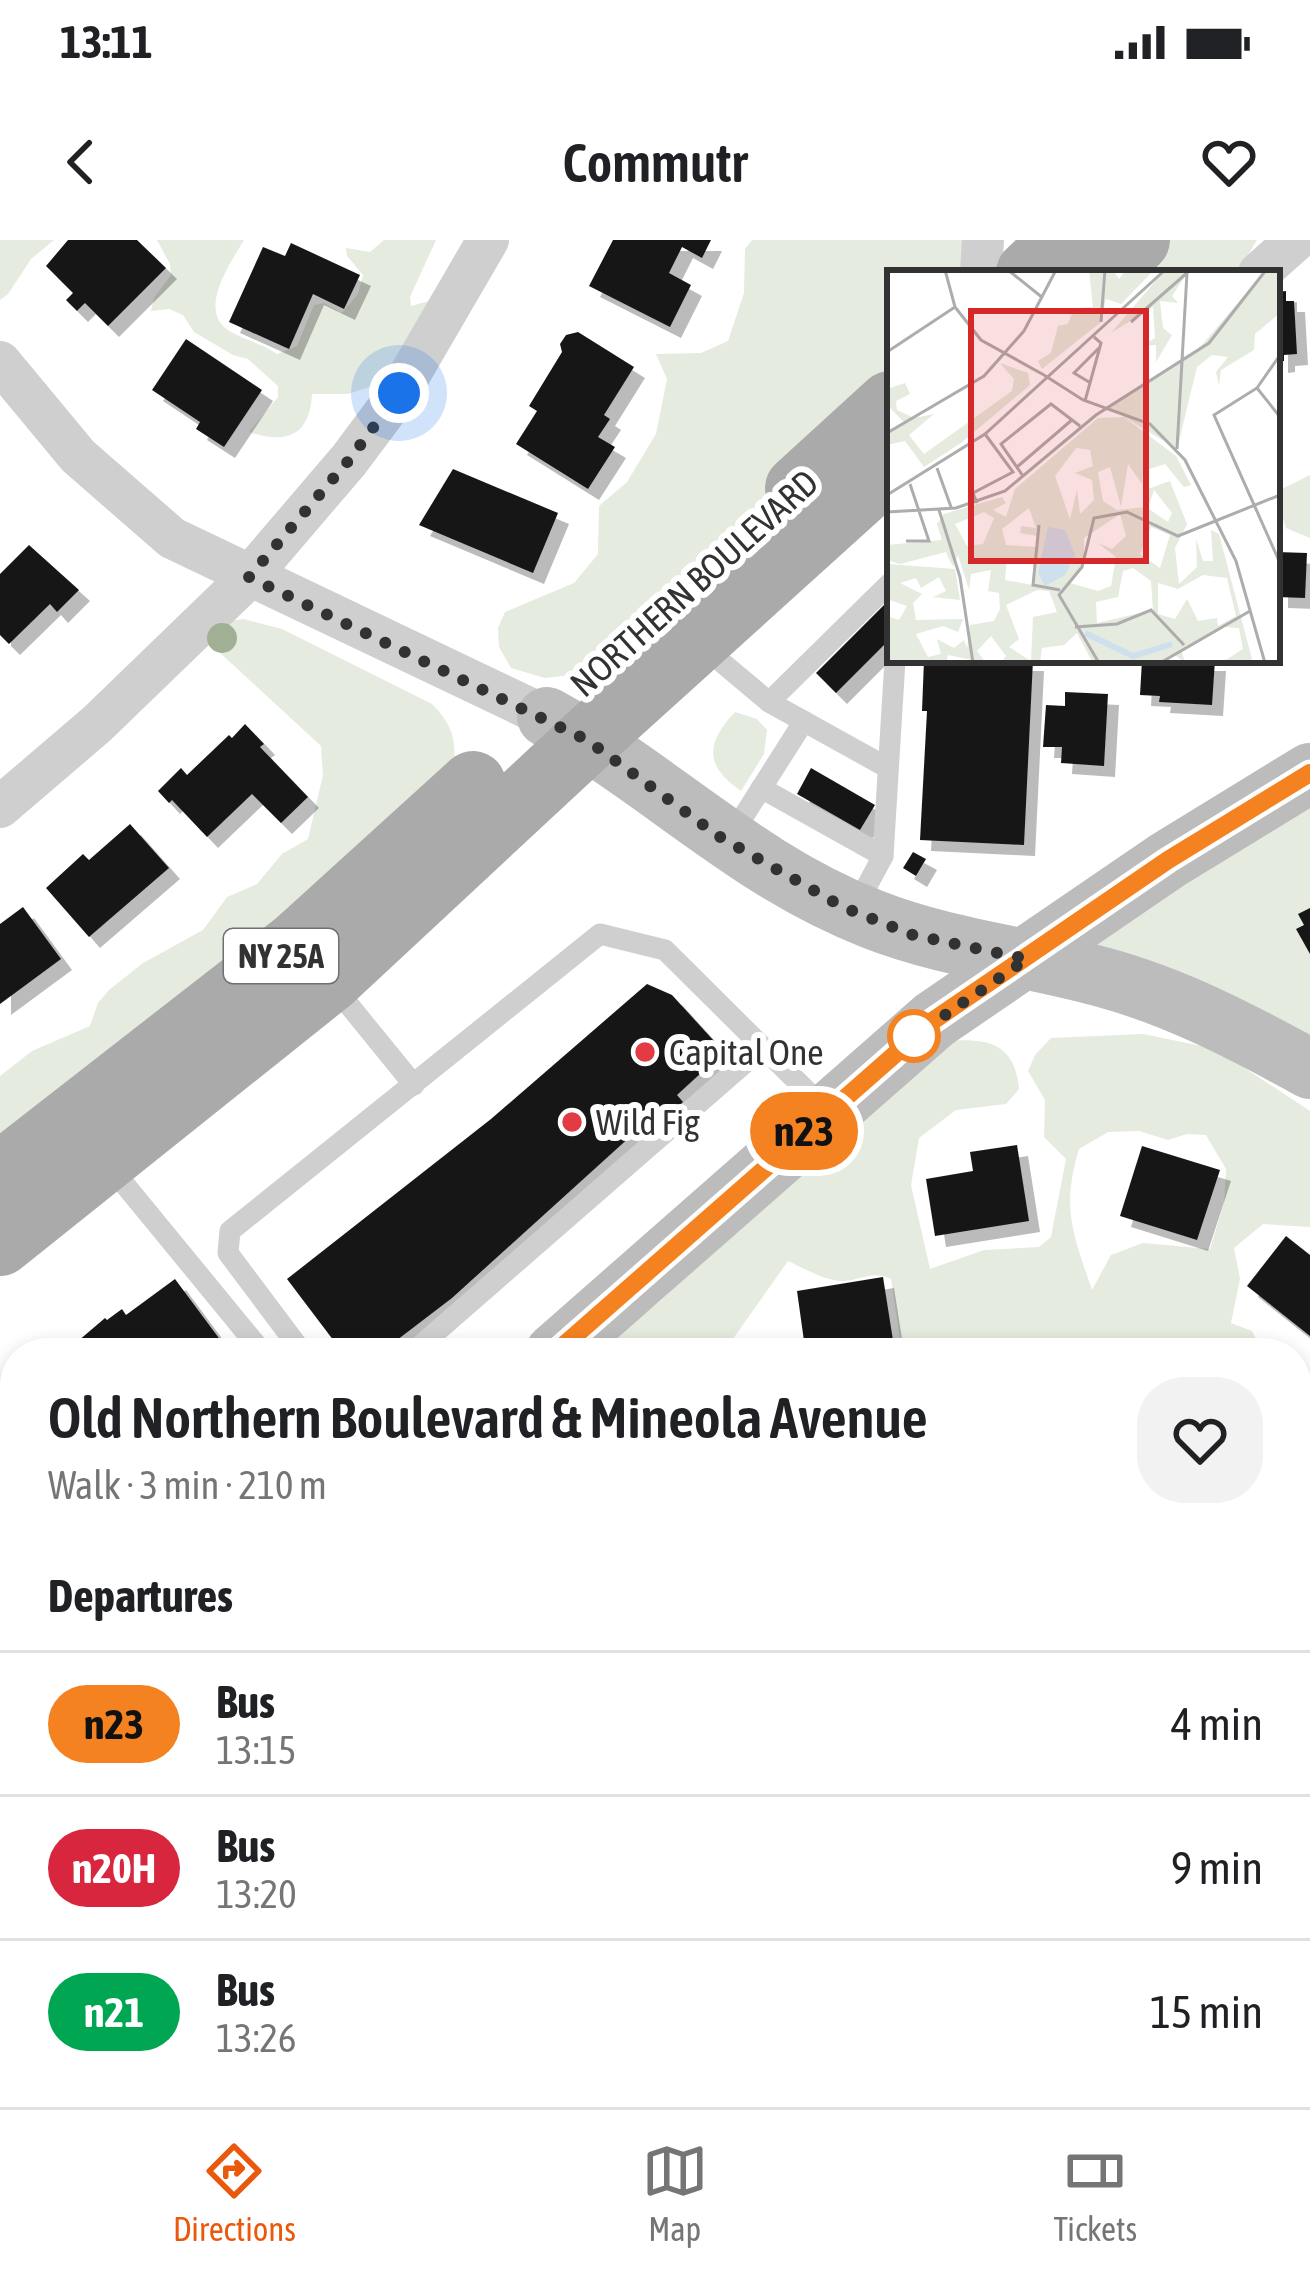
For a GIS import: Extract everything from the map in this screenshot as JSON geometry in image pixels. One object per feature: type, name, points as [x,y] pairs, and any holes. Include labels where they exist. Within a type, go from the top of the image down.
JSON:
[{"type":"main road","points":[[1032,270],[1064,240]]},
{"type":"main road","points":[[1105,270],[1137,240]]},
{"type":"main road","name":"NORTHERN BOULEVARD","points":[[0,1243],[329,980],[567,728],[887,407]]},
{"type":"main road","name":"NORTHERN BOULEVARD","points":[[0,1175],[567,728],[695,640],[887,469]]},
{"type":"main road","points":[[567,728],[728,842],[789,880],[853,911],[913,935],[1152,992],[1252,1036],[1310,1069]]},
{"type":"main road","points":[[572,1338],[934,1020],[1168,860],[1310,773]]},
{"type":"street","points":[[0,807],[97,724],[249,577],[399,393],[488,240]]},
{"type":"street","points":[[981,270],[983,240]]},
{"type":"street","points":[[1262,270],[1296,240]]},
{"type":"street","points":[[0,362],[78,455],[172,538],[567,728]]},
{"type":"lane","points":[[769,702],[887,586]]},
{"type":"lane","points":[[695,640],[769,702],[888,768]]},
{"type":"lane","points":[[853,911],[883,856],[895,663]]},
{"type":"lane","points":[[728,842],[803,721]]},
{"type":"lane","points":[[761,788],[883,856]]},
{"type":"lane","points":[[292,1338],[228,1252],[230,1231],[600,934],[664,950],[827,1110]]},
{"type":"lane","points":[[329,980],[414,1085]]},
{"type":"lane","points":[[429,1338],[762,1048]]},
{"type":"lane","points":[[106,1162],[250,1338]]},
{"type":"shaded area","points":[[0,240],[54,240],[31,259],[0,300]]},
{"type":"shaded area","points":[[157,240],[244,240],[219,288],[216,314],[233,333],[277,354],[297,346],[314,305],[324,303],[342,313],[358,294],[363,275],[346,248],[370,252],[384,240],[436,240],[410,297],[411,306],[433,300],[382,383],[348,394],[312,394],[307,419],[294,433],[263,436],[249,432],[278,397],[278,386],[248,359],[194,332],[183,315],[169,309],[151,311],[154,298],[171,275]]},
{"type":"shaded area","points":[[752,240],[983,240],[981,270],[887,270],[887,405],[622,650],[579,674],[545,678],[511,668],[499,647],[498,628],[505,612],[574,583],[598,554],[599,506],[627,482],[656,434],[667,379],[656,354],[701,353],[728,341],[744,293],[745,249]]},
{"type":"shaded area","points":[[1137,240],[1257,240],[1239,270],[1105,270]]},
{"type":"shaded area","points":[[1310,475],[1310,538],[1286,528],[1280,490]]},
{"type":"shaded area","points":[[244,619],[282,629],[432,704],[452,735],[452,771],[0,1175],[0,1076],[32,1051],[90,1026],[98,1003],[109,990],[143,963],[203,930],[227,897],[257,884],[282,854],[308,839],[323,775],[321,746],[205,639],[230,621]]},
{"type":"shaded area","points":[[735,712],[757,719],[767,730],[764,754],[741,791],[721,773],[713,754],[718,734]]},
{"type":"shaded area","points":[[1310,773],[1310,1069],[1027,959]]},
{"type":"shaded area","points":[[1143,1034],[1216,1049],[1310,1111],[1310,1227],[1263,1224],[1234,1248],[1240,1279],[1231,1323],[1252,1331],[1256,1338],[900,1338],[891,1279],[873,1275],[837,1281],[788,1261],[734,1338],[615,1338],[948,1041],[987,1043],[1006,1053],[1019,1089],[1006,1104],[956,1110],[919,1138],[911,1185],[930,1269],[984,1250],[1039,1247],[1051,1237],[1066,1159],[1044,1137],[1045,1100],[1028,1071],[1051,1038]],"holes":[[[1139,1131],[1168,1140],[1206,1135],[1226,1169],[1224,1203],[1210,1249],[1143,1243],[1111,1255],[1092,1290],[1070,1205],[1079,1149],[1108,1132]]]},
{"type":"building","points":[[68,240],[137,240],[166,268],[108,326],[85,303],[77,311],[66,300],[73,293],[46,266]]},
{"type":"building","points":[[613,240],[711,240],[702,258],[682,247],[669,273],[691,285],[670,327],[589,286]]},
{"type":"building","points":[[291,243],[360,275],[344,309],[313,294],[289,349],[229,322],[263,247],[285,256]]},
{"type":"building","points":[[1286,291],[1286,301],[1294,301],[1297,354],[1284,355],[1280,362],[1280,292]]},
{"type":"building","points":[[578,332],[634,367],[604,415],[610,419],[598,437],[615,447],[588,489],[516,444],[537,411],[529,406],[562,352],[560,344],[566,335]]},
{"type":"building","points":[[186,339],[262,390],[224,447],[196,429],[200,422],[152,390]]},
{"type":"building","points":[[453,469],[558,513],[533,573],[419,525]]},
{"type":"building","points":[[29,545],[79,590],[57,612],[50,604],[9,644],[0,635],[0,574]]},
{"type":"building","points":[[1280,552],[1307,553],[1305,598],[1280,597]]},
{"type":"building","points":[[887,602],[887,642],[836,693],[816,673]]},
{"type":"building","points":[[924,663],[1033,663],[1024,845],[920,840],[927,711],[922,711]]},
{"type":"building","points":[[1142,663],[1215,663],[1212,705],[1159,702],[1160,696],[1140,695]]},
{"type":"building","points":[[1065,692],[1108,694],[1104,766],[1061,763],[1062,747],[1043,747],[1046,705],[1065,706]]},
{"type":"building","points":[[245,724],[264,744],[260,747],[308,797],[281,823],[252,794],[207,837],[158,791],[181,768],[187,775]]},
{"type":"building","points":[[811,768],[875,805],[860,830],[797,794]]},
{"type":"building","points":[[130,824],[169,868],[89,937],[46,888],[83,854],[89,860]]},
{"type":"building","points":[[913,852],[926,859],[916,876],[903,868]]},
{"type":"building","points":[[23,907],[61,959],[0,1004],[0,924]]},
{"type":"building","points":[[1310,908],[1310,954],[1296,929],[1304,925],[1298,914]]},
{"type":"building","points":[[647,984],[672,995],[724,1052],[677,1095],[683,1102],[671,1113],[664,1106],[452,1298],[400,1338],[332,1338],[287,1279],[491,1119]]},
{"type":"building","points":[[1017,1145],[1029,1221],[935,1236],[926,1179],[973,1171],[970,1152]]},
{"type":"building","points":[[1142,1146],[1220,1170],[1197,1240],[1120,1216]]},
{"type":"building","points":[[1286,1236],[1310,1255],[1310,1336],[1247,1286]]},
{"type":"building","points":[[883,1277],[893,1338],[804,1338],[797,1291]]},
{"type":"building","points":[[175,1279],[219,1338],[82,1338],[122,1309],[126,1315]]},
{"type":"bus line","name":"n23","points":[[572,1338],[934,1020],[1168,860],[1310,773]]},
{"type":"place","name":"Capital One","points":[[645,1052]]},
{"type":"place","name":"Wild Fig","points":[[572,1122]]},
{"type":"route","points":[[399,393],[249,577],[547,717],[587,740],[720,837],[843,907],[913,935],[1027,959],[910,1039],[914,1036]]}]
